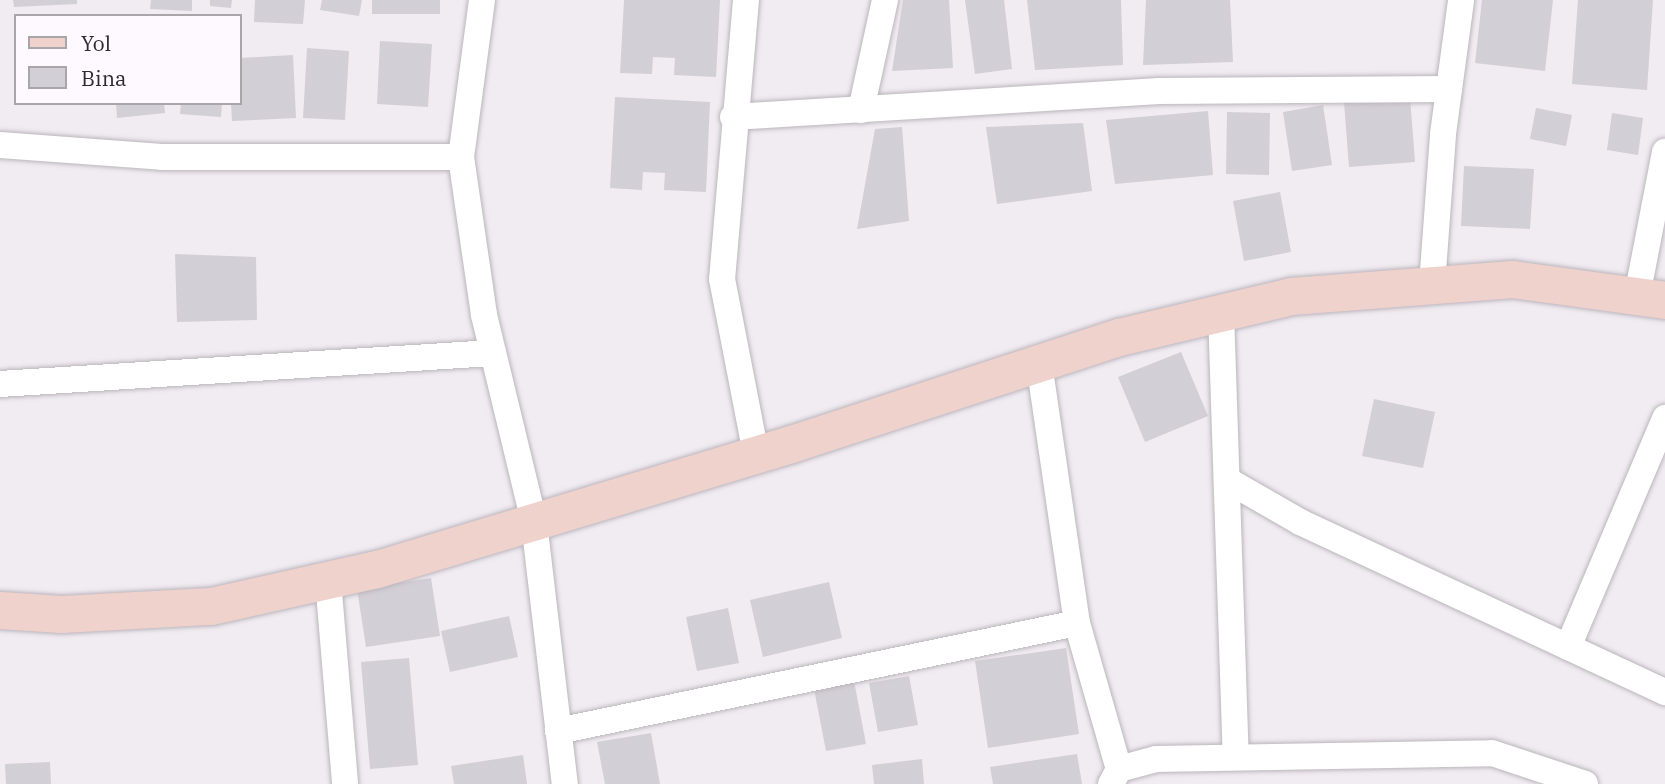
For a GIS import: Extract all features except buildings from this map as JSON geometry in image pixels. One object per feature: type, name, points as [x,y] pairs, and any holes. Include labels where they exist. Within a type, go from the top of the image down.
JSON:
[{"type":"street","points":[[482,0],[461,157],[493,353],[534,522],[565,784]]},
{"type":"street","points":[[746,0],[733,117],[722,279],[756,454]]},
{"type":"street","points":[[861,110],[885,0]]},
{"type":"street","points":[[1432,285],[1449,89],[1461,0]]},
{"type":"street","points":[[733,117],[1159,92],[1449,89]]},
{"type":"street","points":[[0,145],[162,157],[461,157]]},
{"type":"street","points":[[0,610],[61,614],[211,606],[328,580],[534,522],[1039,363],[1221,312],[1291,296],[1512,279],[1651,298],[1665,152]]},
{"type":"street","points":[[1221,312],[1236,757]]},
{"type":"street","points":[[0,384],[493,353]]},
{"type":"street","points":[[1039,363],[1077,623],[1115,776],[1156,758],[1492,753],[1576,782]]},
{"type":"street","points":[[1568,647],[1665,418]]},
{"type":"street","points":[[1227,480],[1300,522],[1665,692]]},
{"type":"street","points":[[328,580],[345,784]]},
{"type":"street","points":[[558,731],[1077,623]]}]
